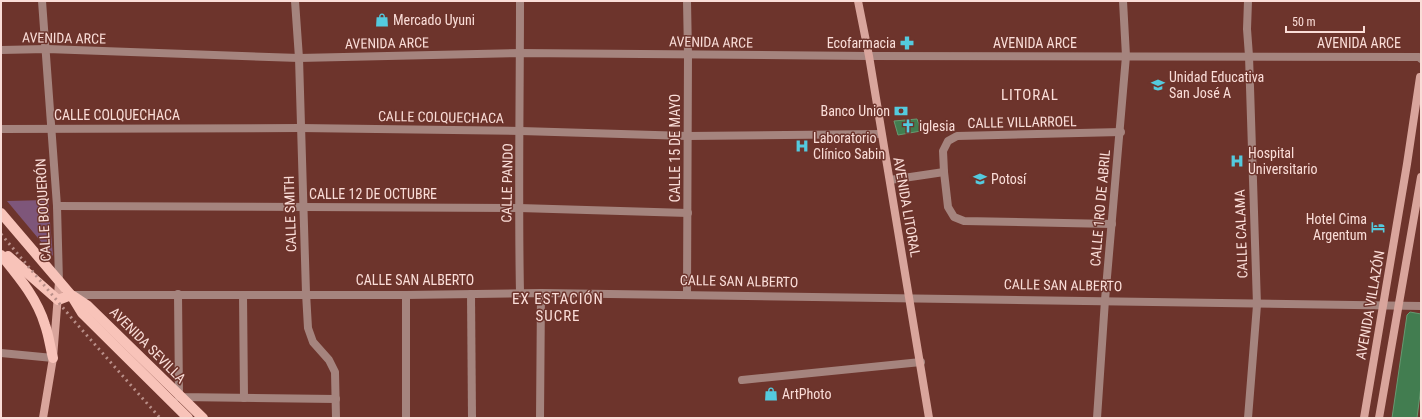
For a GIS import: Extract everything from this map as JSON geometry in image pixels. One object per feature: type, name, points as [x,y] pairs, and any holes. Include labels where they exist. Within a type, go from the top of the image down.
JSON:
[{"type":"main road","name":"AVENIDA LITORAL","points":[[858,1],[869,56],[881,134],[921,362],[929,418]]},
{"type":"main road","name":"AVENIDA VILLAZÓN","points":[[1364,418],[1382,305],[1408,164],[1421,77]]},
{"type":"main road","name":"AVENIDA VILLAZÓN","points":[[1379,418],[1400,305],[1421,177]]},
{"type":"main road","name":"AVENIDA SEVILLA","points":[[1,213],[71,295],[82,313],[188,418]]},
{"type":"main road","points":[[1,250],[58,300]]},
{"type":"main road","points":[[1,255],[24,284],[37,305],[45,324],[53,358]]},
{"type":"main road","name":"CALLE BOQUERÓN","points":[[43,418],[53,358],[59,282]]},
{"type":"main road","name":"AVENIDA SEVILLA","points":[[71,295],[88,306],[179,397],[203,418]]},
{"type":"main road","name":"CALLE SAN ALBERTO","points":[[58,300],[71,295]]},
{"type":"street","name":"CALLE BOQUERÓN","points":[[42,1],[47,49],[57,206],[59,282]]},
{"type":"street","name":"CALLE SMITH","points":[[295,1],[299,58],[300,128],[308,328],[313,342],[329,360],[335,372],[336,418]]},
{"type":"street","name":"CALLE PANDO","points":[[520,1],[520,292]]},
{"type":"street","name":"CALLE 15 DE MAYO","points":[[687,1],[687,294]]},
{"type":"street","name":"CALLE 1RO DE ABRIL","points":[[1097,418],[1105,300],[1126,56],[1123,1]]},
{"type":"street","name":"CALLE CALAMA","points":[[1248,1],[1247,29],[1257,305],[1248,418]]},
{"type":"street","name":"AVENIDA ARCE","points":[[1,50],[47,49],[299,58],[520,53],[869,56],[1419,57],[1421,59]]},
{"type":"street","name":"CALLE COLQUECHACA","points":[[1,129],[300,128],[521,131],[688,136],[881,134]]},
{"type":"street","name":"CALLE VILLARROEL","points":[[1112,224],[964,221],[954,217],[948,207],[943,150],[948,141],[957,136],[1120,132]]},
{"type":"street","points":[[890,180],[944,172]]},
{"type":"street","name":"CALLE 12 DE OCTUBRE","points":[[57,206],[519,208],[688,213]]},
{"type":"street","name":"CALLE SAN ALBERTO","points":[[71,295],[242,295],[306,293],[406,295],[541,292],[1105,300],[1257,305],[1421,306]]},
{"type":"street","points":[[540,418],[541,292]]},
{"type":"street","points":[[178,294],[179,397],[336,400]]},
{"type":"street","points":[[471,294],[472,418]]},
{"type":"street","points":[[242,295],[244,398]]},
{"type":"street","points":[[406,295],[406,418]]},
{"type":"street","points":[[1,353],[53,358]]},
{"type":"street","points":[[742,380],[921,362]]},
{"type":"shaded area","points":[[48,200],[53,256],[7,201]]},
{"type":"building","name":"iglesia","points":[[917,119],[921,131],[898,135],[894,121]]},
{"type":"building","points":[[1410,312],[1421,314],[1421,386],[1417,418],[1392,418],[1407,315]]},
{"type":"railway","points":[[1,234],[75,322],[160,418]]},
{"type":"place","name":"Mercado Uyuni","points":[[382,20]]},
{"type":"place","name":"Ecofarmacia","points":[[907,43]]},
{"type":"place","name":"Unidad Educativa San José A","points":[[1158,85]]},
{"type":"place","name":"Banco Union","points":[[901,111]]},
{"type":"place","name":"iglesia","points":[[908,126]]},
{"type":"place","name":"Laboratorio Clínico Sabin","points":[[802,146]]},
{"type":"place","name":"Hospital Universitario","points":[[1237,161]]},
{"type":"place","name":"Potosí","points":[[980,179]]},
{"type":"place","name":"Hotel Cima Argentum","points":[[1378,227]]},
{"type":"place","name":"ArtPhoto","points":[[771,394]]},
{"type":"district","name":"LITORAL","points":[[1030,95]]},
{"type":"district","name":"EX ESTACIÓN SUCRE","points":[[558,308]]}]
